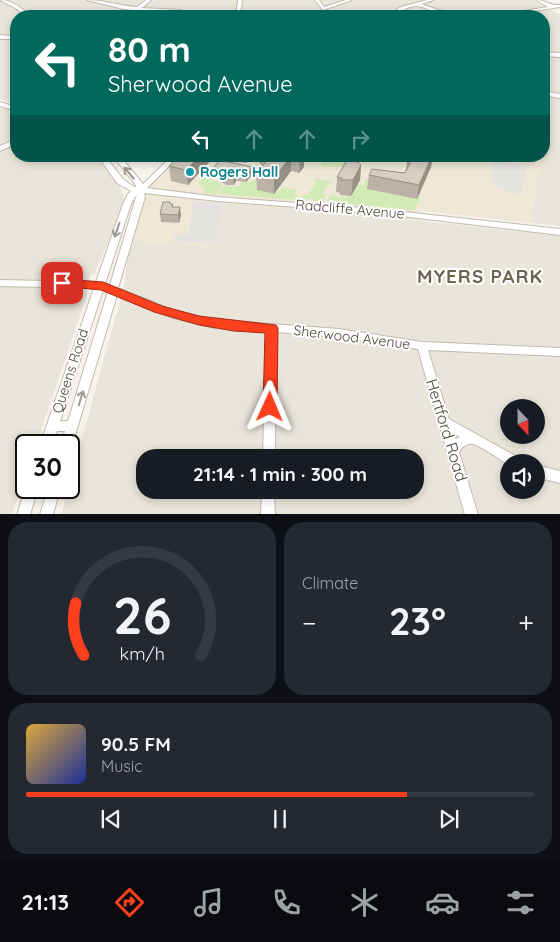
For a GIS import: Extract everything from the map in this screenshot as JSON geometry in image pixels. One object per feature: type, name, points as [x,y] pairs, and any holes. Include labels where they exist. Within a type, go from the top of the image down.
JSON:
[{"type":"street","points":[[1,0],[21,10]]},
{"type":"street","points":[[89,0],[111,6],[159,10]]},
{"type":"street","points":[[137,9],[149,0]]},
{"type":"street","points":[[326,10],[350,0]]},
{"type":"street","points":[[398,10],[432,0]]},
{"type":"street","points":[[538,0],[552,7]]},
{"type":"street","points":[[546,0],[560,8]]},
{"type":"street","points":[[416,4],[432,10]]},
{"type":"street","points":[[533,10],[552,7],[560,8]]},
{"type":"street","points":[[106,162],[125,190],[126,204]]},
{"type":"street","points":[[121,162],[139,184],[140,190]]},
{"type":"street","points":[[140,190],[170,162]]},
{"type":"street","points":[[120,181],[130,188],[140,190]]},
{"type":"street","name":"Queens Road","points":[[49,434],[126,204],[132,194],[140,190],[141,198],[70,434]]},
{"type":"street","name":"Radcliffe Avenue","points":[[140,190],[216,199],[366,210],[560,232]]},
{"type":"street","name":"Sherwood Avenue","points":[[0,283],[79,283],[98,285],[152,307],[191,319],[226,325],[339,333],[422,346],[560,352]]},
{"type":"street","points":[[269,449],[271,328]]},
{"type":"street","name":"Hertford Road","points":[[422,346],[472,514]]},
{"type":"street","points":[[445,422],[501,454]]},
{"type":"street","points":[[52,426],[73,426]]},
{"type":"street","points":[[454,450],[455,446],[460,442],[475,439]]},
{"type":"street","points":[[545,473],[560,477]]},
{"type":"street","points":[[24,514],[29,499]]},
{"type":"street","points":[[46,514],[51,499]]},
{"type":"street","points":[[268,499],[268,514]]},
{"type":"shaded area","points":[[0,0],[144,0],[130,10],[10,10],[10,102],[0,99]]},
{"type":"shaded area","points":[[153,0],[423,0],[394,10],[140,10]]},
{"type":"shaded area","points":[[439,0],[533,0],[560,15],[560,226],[531,223],[539,162],[550,162],[550,10],[404,10]]},
{"type":"shaded area","points":[[0,108],[10,110],[10,162],[100,162],[120,185],[125,203],[95,273],[90,276],[87,295],[40,434],[15,434],[15,499],[17,499],[12,514],[0,514]]},
{"type":"shaded area","points":[[172,162],[539,162],[531,223],[422,211],[418,220],[223,203],[214,246],[130,241],[147,187]]},
{"type":"shaded area","points":[[494,162],[527,166],[521,195],[504,192],[504,190],[509,190],[500,188],[493,184],[493,181],[489,181]]},
{"type":"shaded area","points":[[193,201],[223,203],[214,244],[174,242],[174,235],[189,234]]},
{"type":"shaded area","points":[[223,203],[369,215],[560,236],[560,514],[61,514],[65,499],[80,499],[80,446],[124,286],[130,241]]},
{"type":"green space","points":[[322,162],[347,162],[344,167],[322,167],[320,165]]},
{"type":"green space","points":[[252,166],[269,170],[256,187],[278,192],[282,187],[297,190],[295,194],[298,195],[295,200],[218,194],[225,186],[238,187],[242,181],[252,182],[254,178],[248,171]]},
{"type":"green space","points":[[206,175],[213,178],[211,180],[220,182],[223,186],[216,194],[204,193],[204,188],[198,184]]},
{"type":"green space","points":[[366,178],[383,182],[369,182],[367,186],[420,197],[415,210],[327,202],[333,192],[333,195],[346,198],[348,195],[351,196],[357,185],[364,185]]},
{"type":"green space","points":[[313,180],[329,181],[332,184],[329,183],[323,193],[326,195],[322,202],[312,199],[300,200],[304,194],[308,195],[316,182]]},
{"type":"building","points":[[173,162],[194,162],[186,170],[169,166]]},
{"type":"building","points":[[218,162],[229,162],[252,167],[246,175],[236,174],[233,177],[226,177],[219,173],[221,170],[214,167]]},
{"type":"building","points":[[266,162],[286,162],[274,178],[256,175]]},
{"type":"building","points":[[346,162],[358,162],[361,165],[353,180],[341,180],[342,178],[337,177]]},
{"type":"building","points":[[429,162],[419,185],[369,175],[372,169],[405,173],[410,163],[407,163]]},
{"type":"building","points":[[163,202],[170,202],[170,204],[173,204],[172,207],[180,207],[178,215],[160,214]]},
{"type":"place","name":"Rogers Hall","points":[[190,172]]},
{"type":"district","name":"MYERS PARK","points":[[480,276]]},
{"type":"route","points":[[62,283],[87,283],[103,286],[158,309],[199,321],[247,328],[271,328],[270,407]]}]
